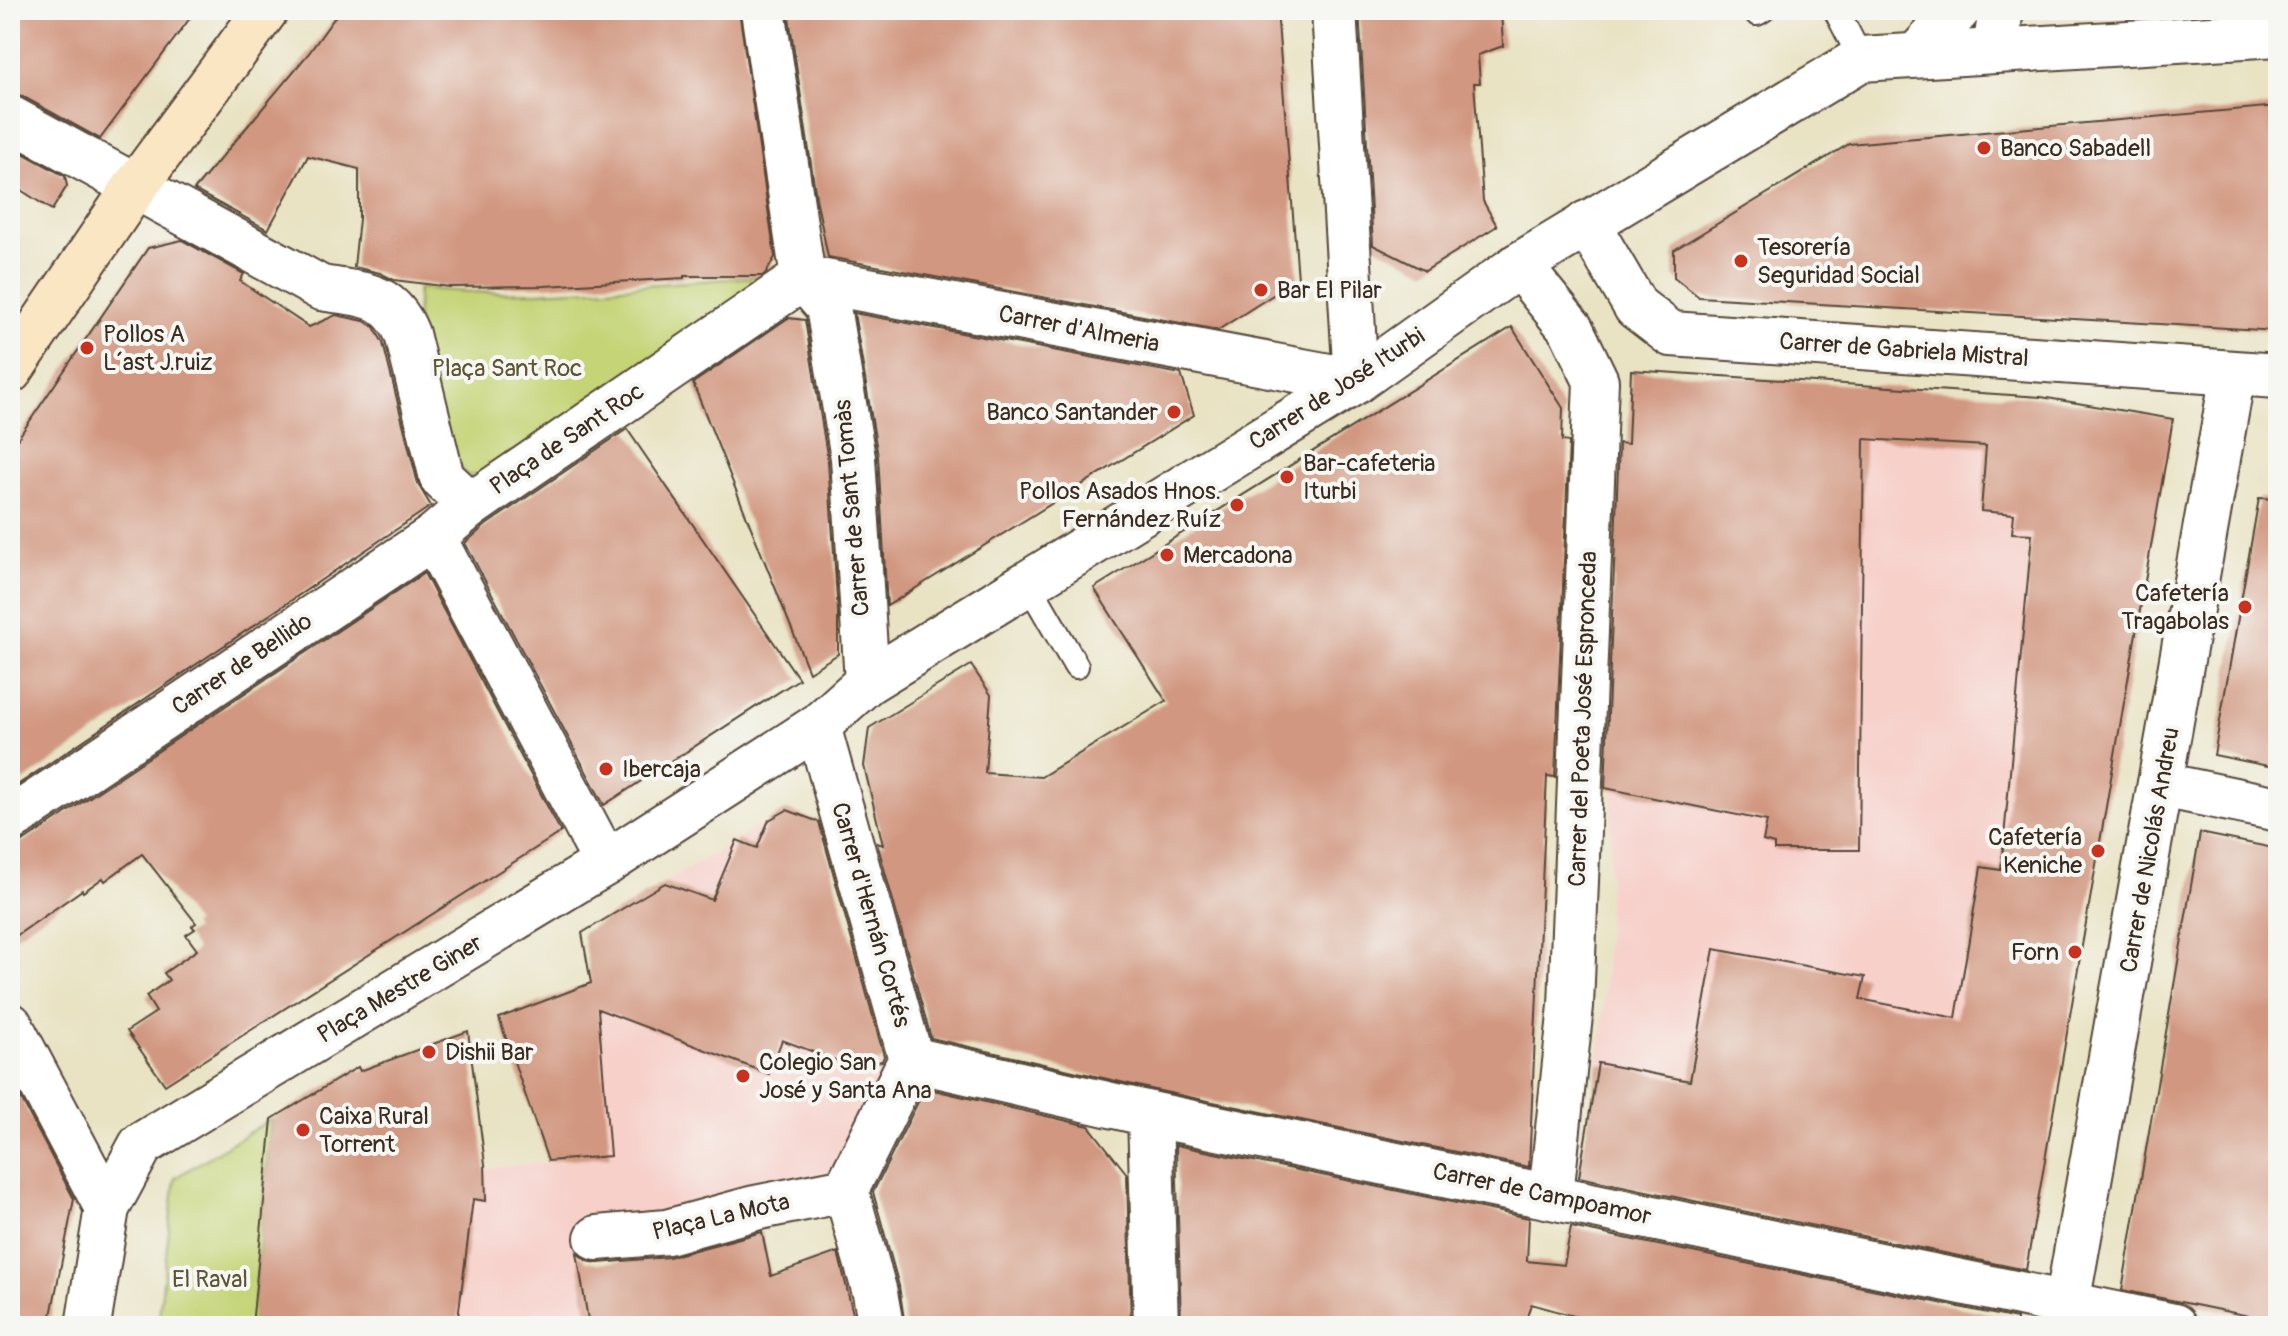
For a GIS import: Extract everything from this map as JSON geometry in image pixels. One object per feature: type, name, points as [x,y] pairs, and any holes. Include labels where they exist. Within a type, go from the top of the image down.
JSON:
[{"type":"street","points":[[10,371],[135,187],[266,10]]},
{"type":"street","points":[[763,10],[803,278]]},
{"type":"street","points":[[1334,10],[1356,381]]},
{"type":"street","points":[[1917,55],[1958,10]]},
{"type":"street","points":[[1861,59],[1917,55],[1998,30],[2278,34]]},
{"type":"street","name":"Carrer de José Iturbi","points":[[818,726],[867,682],[1356,381],[1519,265],[1861,59]]},
{"type":"street","name":"Plaça de Sant Roc","points":[[10,118],[321,288],[375,297],[398,313],[407,334],[442,478],[471,505],[803,278]]},
{"type":"street","name":"Carrer de Gabriela Mistral","points":[[1587,223],[1636,307],[1671,334],[2278,376]]},
{"type":"street","name":"Carrer del Poeta José Espronceda","points":[[1519,265],[1571,329],[1596,381],[1571,1006],[1551,1195]]},
{"type":"street","name":"Carrer d'Almeria","points":[[803,278],[1356,381]]},
{"type":"street","name":"Carrer de Sant Tomàs","points":[[803,278],[828,307],[853,458],[867,682]]},
{"type":"street","name":"Carrer de Nicolás Andreu","points":[[2067,1315],[2233,374]]},
{"type":"street","name":"Carrer de Bellido","points":[[10,820],[433,537],[471,505]]},
{"type":"street","points":[[433,537],[606,863]]},
{"type":"street","name":"Plaça Mestre Giner","points":[[88,1326],[107,1208],[141,1145],[606,863],[818,726]]},
{"type":"street","name":"Carrer d'Hernán Cortés","points":[[818,726],[911,1059],[846,1190]]},
{"type":"street","points":[[2162,785],[2278,809]]},
{"type":"street","points":[[10,1025],[107,1208]]},
{"type":"street","name":"Carrer de Campoamor","points":[[911,1059],[1150,1114],[1551,1195],[2067,1315],[2174,1326]]},
{"type":"street","points":[[1150,1114],[1156,1326]]},
{"type":"street","points":[[846,1190],[875,1293],[881,1326]]},
{"type":"street","name":"Plaça La Mota","points":[[597,1238],[667,1232],[755,1208],[846,1190]]},
{"type":"lane","points":[[1755,10],[1757,13],[1762,10]]},
{"type":"lane","points":[[1836,10],[1861,59]]},
{"type":"lane","points":[[1028,583],[1076,666]]},
{"type":"shaded area","points":[[1812,382],[2043,397],[2001,870],[1981,867],[1966,951],[1971,952],[1959,1019],[1903,1008],[1898,1119],[1598,1063],[1603,1021],[1613,789],[1808,831]]},
{"type":"shaded area","name":"Colegio San José y Santa Ana","points":[[787,810],[811,819],[871,1007],[881,1061],[884,1093],[838,1176],[610,1225],[575,1226],[589,1326],[457,1326],[410,1184],[486,1200],[485,1169],[609,1156],[593,962],[582,933]]},
{"type":"green space","name":"Plaça Sant Roc","points":[[763,277],[766,284],[483,475],[467,475],[449,453],[417,317],[418,288],[547,292]]},
{"type":"green space","name":"El Raval","points":[[271,1119],[253,1318],[257,1326],[158,1326],[175,1178]]},
{"type":"building","points":[[10,10],[196,10],[100,139],[22,96],[10,93]]},
{"type":"building","points":[[340,10],[739,10],[775,257],[766,273],[762,276],[684,276],[544,286],[450,287],[394,280],[354,267],[359,219],[359,169],[308,156],[268,230],[194,190],[309,53]]},
{"type":"building","points":[[788,10],[1277,10],[1298,279],[1218,330],[828,257],[816,198]]},
{"type":"building","points":[[1359,10],[1501,10],[1503,46],[1478,55],[1480,83],[1474,83],[1483,201],[1497,226],[1425,271],[1373,245]]},
{"type":"building","points":[[2278,106],[2278,331],[1699,297],[1674,277],[1674,250],[1849,144]]},
{"type":"building","points":[[10,146],[65,176],[67,186],[52,210],[10,183]]},
{"type":"building","points":[[182,240],[244,274],[240,281],[309,327],[336,315],[364,321],[374,327],[383,343],[418,484],[431,506],[10,790],[10,450],[148,248]]},
{"type":"building","points":[[854,313],[1181,374],[1194,415],[887,606],[878,456]]},
{"type":"building","points":[[788,318],[805,320],[828,461],[838,614],[838,654],[809,672],[693,383]]},
{"type":"building","points":[[1512,327],[1563,408],[1562,441],[1569,442],[1555,777],[1547,776],[1529,1167],[1155,1090],[931,1038],[877,843],[883,845],[864,766],[869,728],[971,665],[991,695],[985,773],[1041,777],[1166,701],[1094,588]]},
{"type":"building","points":[[1631,370],[2041,397],[2173,419],[2026,1270],[1579,1177],[1598,1063],[1690,1081],[1714,949],[1865,977],[1860,999],[1956,1018],[1981,867],[2001,870],[2032,534],[2012,533],[2014,514],[1981,511],[1986,446],[1864,439],[1859,850],[1774,850],[1774,844],[1763,841],[1767,821],[1605,788],[1619,443],[1628,444]]},
{"type":"building","points":[[627,429],[799,679],[604,805],[465,543],[486,525]]},
{"type":"building","points":[[2259,498],[2278,499],[2278,768],[2214,755]]},
{"type":"building","points":[[424,573],[561,832],[165,1085],[127,1031],[156,1012],[146,996],[169,980],[164,973],[197,950],[186,935],[195,929],[192,926],[196,923],[142,854],[105,881],[103,878],[82,890],[10,940],[10,845],[24,841]]},
{"type":"building","points":[[787,810],[819,822],[884,1056],[882,1061],[854,1067],[782,1040],[769,1074],[598,1009],[610,1156],[548,1161],[499,1018],[591,983],[582,933],[665,883],[712,900],[737,840],[757,848],[769,820]]},
{"type":"building","points":[[2200,833],[2278,849],[2278,1322],[2122,1290]]},
{"type":"building","points":[[468,1031],[485,1164],[486,1201],[473,1199],[457,1326],[252,1326],[272,1119],[358,1067],[360,1071]]},
{"type":"building","points":[[10,1078],[74,1199],[49,1326],[10,1326]]},
{"type":"building","points":[[925,1088],[1089,1126],[1127,1174],[1131,1326],[905,1326],[899,1286],[873,1192]]},
{"type":"building","points":[[1176,1145],[1529,1218],[1527,1261],[1564,1265],[1571,1227],[2017,1319],[2017,1326],[1610,1326],[1531,1304],[1524,1326],[1181,1326]]},
{"type":"building","points":[[762,1232],[771,1276],[838,1252],[856,1326],[589,1326],[577,1253],[587,1261],[598,1263],[669,1257]]},
{"type":"place","name":"Banco Sabadell","points":[[1984,148]]},
{"type":"place","name":"Tesorería Seguridad Social","points":[[1741,261]]},
{"type":"place","name":"Bar El Pilar","points":[[1261,290]]},
{"type":"place","name":"Pollos A L´ast J.ruiz","points":[[87,348]]},
{"type":"place","name":"Banco Santander","points":[[1174,412]]},
{"type":"place","name":"Bar-cafeteria Iturbi","points":[[1287,477]]},
{"type":"place","name":"Pollos Asados Hnos. Fernández Ruíz","points":[[1237,505]]},
{"type":"place","name":"Mercadona","points":[[1167,555]]},
{"type":"place","name":"Cafetería Tragabolas","points":[[2245,607]]},
{"type":"place","name":"Ibercaja","points":[[606,769]]},
{"type":"place","name":"Cafetería Keniche","points":[[2098,851]]},
{"type":"place","name":"Forn","points":[[2075,952]]},
{"type":"place","name":"Dishii Bar","points":[[429,1052]]},
{"type":"place","name":"Colegio San José y Santa Ana","points":[[743,1076]]},
{"type":"place","name":"Caixa Rural Torrent","points":[[303,1130]]}]
